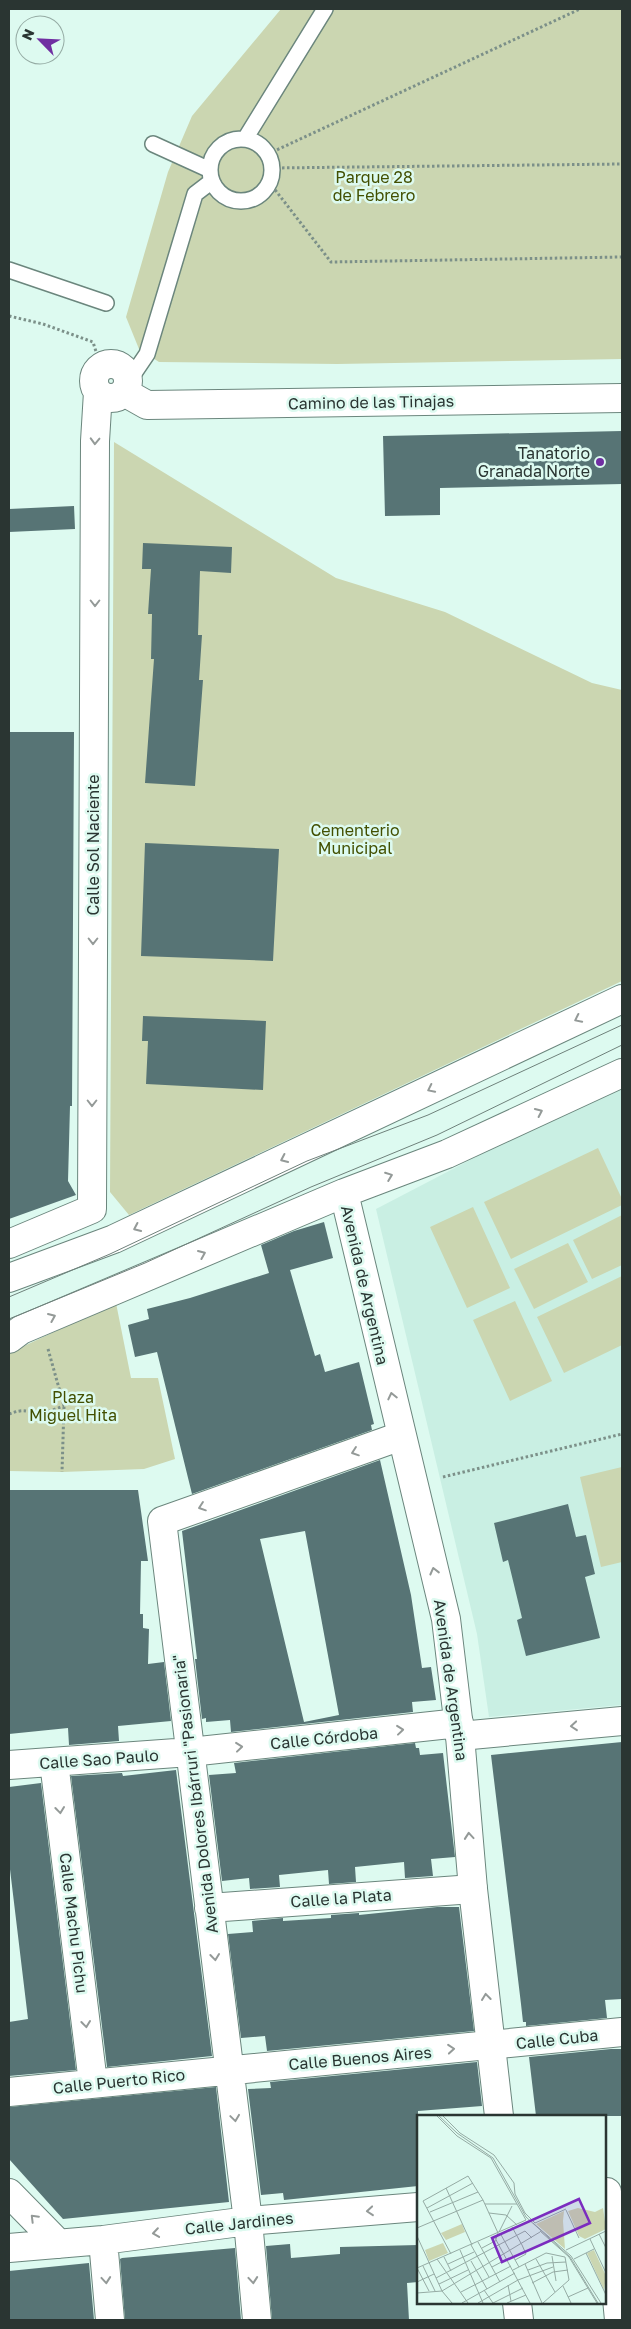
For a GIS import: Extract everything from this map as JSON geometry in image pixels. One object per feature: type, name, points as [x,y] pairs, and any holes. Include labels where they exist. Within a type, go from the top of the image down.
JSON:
[{"type":"street","name":"Camino de las Tinajas","points":[[113,383],[147,405],[622,398]]},
{"type":"street","name":"Calle Sol Naciente","points":[[9,1244],[92,1209],[95,441],[113,383]]},
{"type":"street","points":[[9,1278],[114,1239],[622,999]]},
{"type":"street","points":[[9,1339],[21,1330],[344,1194],[447,1154],[622,1073]]},
{"type":"street","name":"Avenida de Argentina","points":[[344,1194],[446,1619],[460,1730],[473,1889],[499,2115]]},
{"type":"street","name":"Avenida Dolores Ibárruri \"Pasionaria\"","points":[[257,2320],[248,2221],[162,1521],[401,1436]]},
{"type":"street","name":"Calle Córdoba","points":[[190,1752],[460,1730],[622,1721]]},
{"type":"street","name":"Calle Sao Paulo","points":[[9,1765],[190,1752]]},
{"type":"street","name":"Calle Machu Pichu","points":[[54,1762],[93,2083]]},
{"type":"street","name":"Calle la Plata","points":[[209,1908],[473,1889]]},
{"type":"street","name":"Calle Cuba","points":[[492,2046],[622,2032]]},
{"type":"street","name":"Calle Buenos Aires","points":[[228,2070],[492,2046]]},
{"type":"street","name":"Calle Puerto Rico","points":[[9,2092],[228,2070]]},
{"type":"street","points":[[611,2192],[619,2320]]},
{"type":"street","points":[[9,2193],[59,2244]]},
{"type":"street","name":"Calle Jardines","points":[[9,2248],[103,2240],[248,2221],[417,2207]]},
{"type":"street","points":[[103,2240],[110,2320]]},
{"type":"street","points":[[517,2304],[519,2320]]},
{"type":"lane","points":[[245,139],[325,9]]},
{"type":"lane","points":[[245,139],[262,148],[269,168],[264,191],[255,197],[245,200],[225,197],[217,190],[211,176],[212,160],[217,151],[230,142],[245,139]]},
{"type":"lane","points":[[152,144],[211,176]]},
{"type":"lane","points":[[113,383],[147,354],[194,194],[211,176]]},
{"type":"lane","points":[[9,270],[106,303]]},
{"type":"path","points":[[269,168],[580,9]]},
{"type":"path","points":[[269,168],[622,164]]},
{"type":"path","points":[[269,168],[331,262],[622,257]]},
{"type":"path","points":[[9,316],[43,324],[93,342],[113,383]]},
{"type":"path","points":[[47,1345],[64,1406],[62,1472]]},
{"type":"path","points":[[9,1414],[18,1410],[30,1410],[41,1413],[64,1406]]},
{"type":"path","points":[[440,1478],[622,1434]]},
{"type":"shaded area","points":[[622,1081],[622,1705],[489,1717],[477,1634],[376,1209]]},
{"type":"green space","name":"Parque 28 de Febrero","points":[[281,9],[622,9],[622,359],[337,364],[159,362],[139,349],[126,317],[168,172],[192,116]]},
{"type":"green space","name":"Cementerio Municipal","points":[[114,442],[336,578],[445,612],[592,683],[622,690],[622,981],[129,1215],[110,1192]]},
{"type":"green space","points":[[598,1148],[622,1199],[622,1205],[511,1259],[484,1202]]},
{"type":"green space","points":[[473,1207],[510,1288],[467,1308],[430,1227]]},
{"type":"green space","points":[[622,1215],[622,1265],[592,1279],[573,1240]]},
{"type":"green space","points":[[568,1243],[588,1282],[534,1309],[514,1269]]},
{"type":"green space","points":[[622,1276],[622,1345],[564,1373],[537,1317]]},
{"type":"green space","points":[[515,1301],[552,1381],[510,1401],[473,1320]]},
{"type":"green space","name":"Plaza Miguel Hita","points":[[116,1303],[131,1378],[158,1378],[175,1459],[144,1469],[62,1472],[9,1471],[9,1353]]},
{"type":"green space","points":[[622,1467],[622,1562],[601,1567],[580,1477]]},
{"type":"building","points":[[622,431],[622,484],[440,488],[440,515],[385,516],[383,436]]},
{"type":"building","points":[[74,506],[75,529],[9,532],[9,509]]},
{"type":"building","points":[[143,543],[232,547],[231,573],[200,571],[198,635],[202,635],[199,680],[203,680],[195,786],[145,783],[154,659],[151,659],[152,614],[148,614],[151,569],[142,569]]},
{"type":"building","points":[[9,732],[74,732],[72,1106],[70,1106],[68,1181],[76,1195],[9,1219]]},
{"type":"building","points":[[145,843],[279,849],[273,961],[141,956]]},
{"type":"building","points":[[143,1016],[266,1021],[263,1090],[146,1084],[148,1041],[142,1041]]},
{"type":"building","points":[[324,1222],[333,1258],[290,1270],[315,1356],[320,1354],[325,1372],[359,1362],[374,1424],[371,1425],[372,1430],[192,1494],[157,1352],[135,1357],[128,1325],[149,1319],[147,1309],[190,1298],[269,1273],[261,1245],[294,1231]]},
{"type":"building","points":[[380,1460],[411,1595],[422,1668],[431,1667],[436,1700],[412,1702],[413,1712],[231,1732],[230,1720],[206,1722],[206,1718],[202,1719],[182,1531]],"holes":[[[305,1531],[339,1715],[304,1722],[260,1539]]]},
{"type":"building","points":[[9,1490],[138,1490],[148,1561],[141,1561],[140,1614],[143,1614],[143,1628],[149,1629],[148,1664],[164,1662],[171,1721],[118,1726],[119,1741],[69,1745],[68,1728],[9,1734]]},
{"type":"building","points":[[568,1504],[576,1537],[586,1535],[595,1574],[585,1577],[600,1638],[526,1656],[517,1620],[522,1618],[508,1560],[503,1562],[494,1523]]},
{"type":"building","points":[[622,1742],[622,1999],[605,2000],[607,2018],[526,2026],[526,2022],[523,2022],[491,1755]]},
{"type":"building","points":[[415,1743],[416,1748],[419,1748],[420,1755],[443,1753],[455,1857],[431,1859],[433,1876],[405,1878],[404,1862],[355,1867],[356,1882],[329,1884],[328,1870],[279,1875],[280,1887],[250,1889],[249,1878],[222,1881],[209,1775],[236,1773],[234,1763]]},
{"type":"building","points":[[176,1770],[212,2056],[107,2067],[71,1776],[122,1773],[123,1776]]},
{"type":"building","points":[[41,1783],[76,2070],[9,2076],[9,2022],[28,2019],[9,1861],[9,1787]]},
{"type":"building","points":[[437,1907],[459,1907],[474,2031],[267,2051],[265,2036],[241,2038],[228,1934],[253,1932],[252,1921],[283,1918],[283,1921],[331,1918],[331,1915],[359,1913],[359,1915]]},
{"type":"building","points":[[622,2049],[622,2116],[536,2115],[529,2057]]},
{"type":"building","points":[[477,2062],[482,2106],[418,2111],[417,2186],[284,2200],[283,2193],[261,2195],[248,2089],[271,2088],[270,2082]]},
{"type":"building","points":[[216,2087],[229,2202],[63,2219],[9,2159],[9,2107]]},
{"type":"building","points":[[290,2244],[291,2258],[340,2254],[340,2247],[417,2245],[417,2282],[407,2283],[409,2320],[272,2320],[266,2246]]},
{"type":"building","points":[[235,2248],[241,2320],[125,2320],[120,2259]]},
{"type":"building","points":[[89,2263],[94,2320],[9,2320],[9,2271]]},
{"type":"tram line","points":[[9,1297],[110,1254],[307,1161],[428,1115],[622,1025]]},
{"type":"tram line","points":[[9,1319],[145,1263],[311,1187],[437,1135],[622,1045]]},
{"type":"place","name":"Tanatorio Granada Norte","points":[[600,462]]}]
